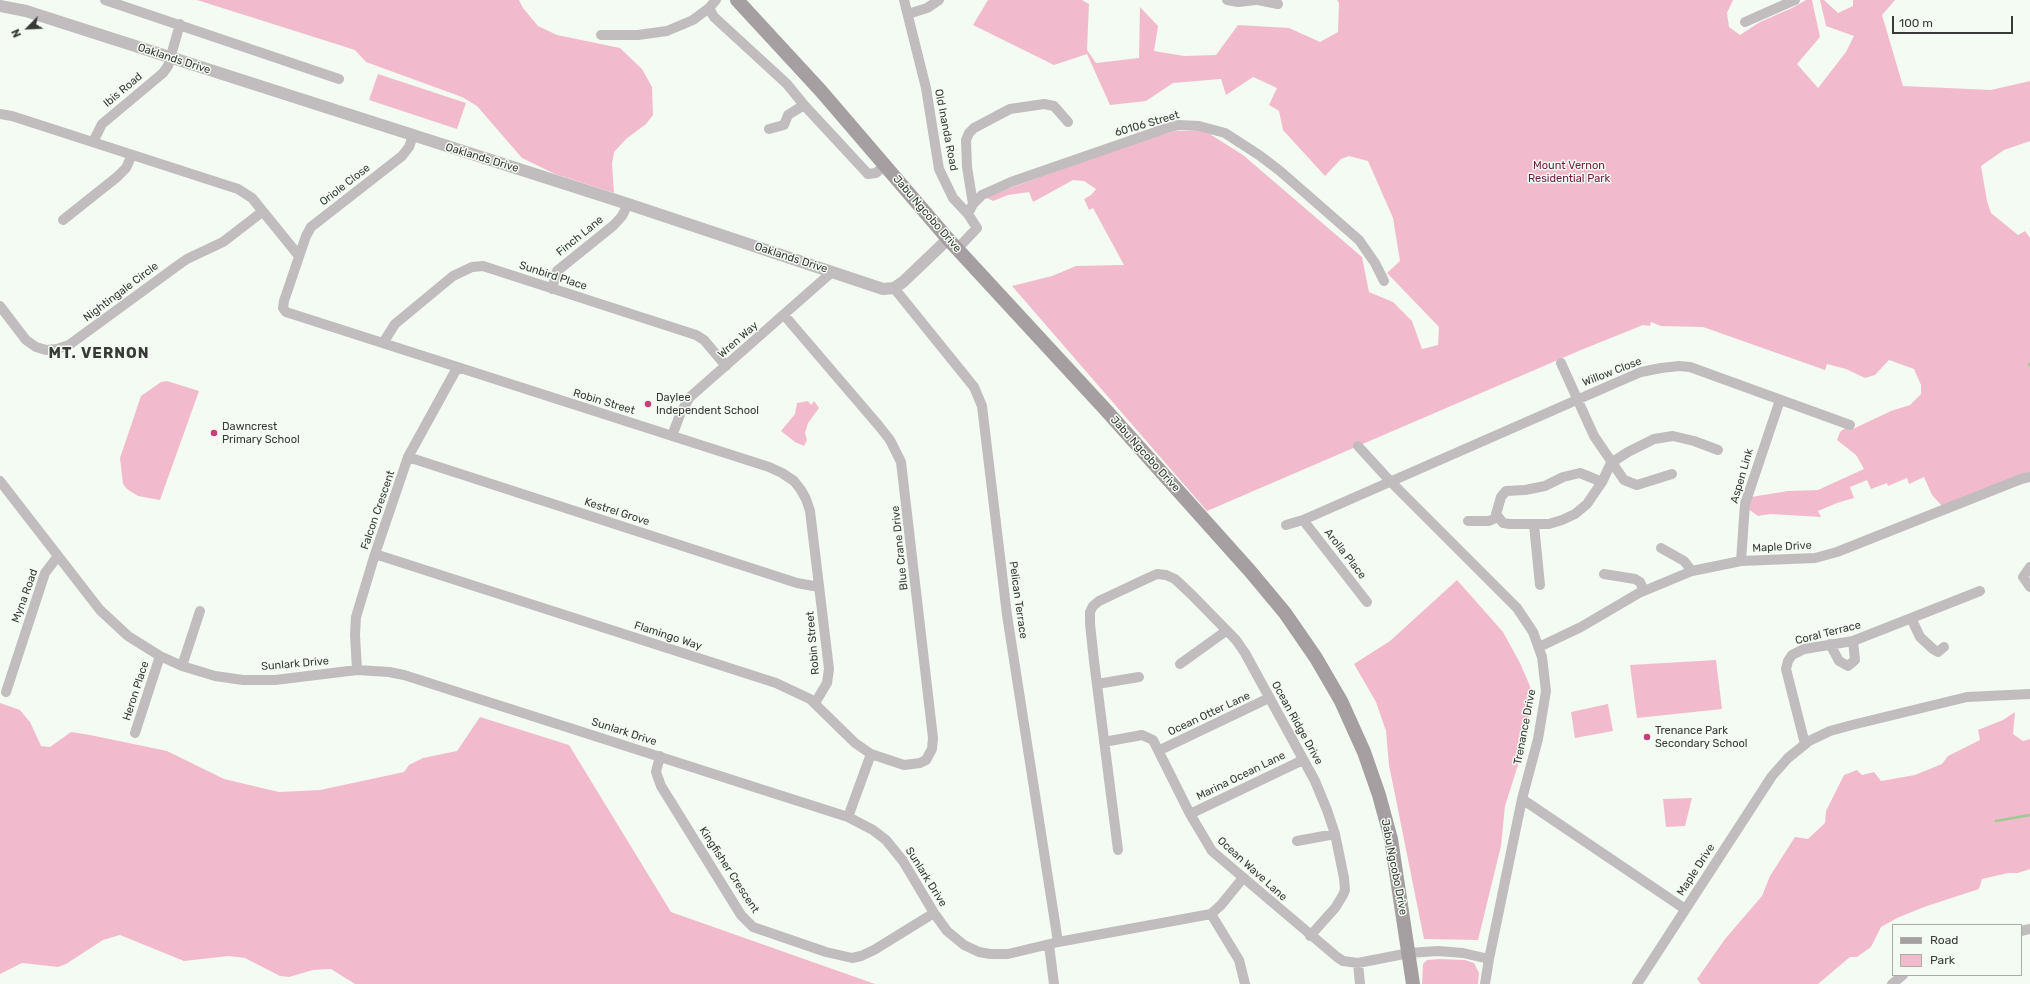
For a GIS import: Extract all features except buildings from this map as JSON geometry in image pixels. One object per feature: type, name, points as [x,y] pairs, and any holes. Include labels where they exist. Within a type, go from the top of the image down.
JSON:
[{"type":"main road","name":"Jabu Ngcobo Drive","points":[[737,0],[821,91],[953,243],[1250,572],[1285,613],[1316,658],[1341,701],[1364,752],[1379,795],[1391,839],[1413,984]]},
{"type":"street","points":[[105,0],[180,24],[339,79]]},
{"type":"street","points":[[601,35],[638,35],[667,31],[689,22],[709,8],[716,0]]},
{"type":"street","name":"Old Inanda Road","points":[[904,0],[926,88],[939,169],[953,198],[968,214],[977,228],[953,243]]},
{"type":"street","points":[[908,14],[927,8],[940,0]]},
{"type":"street","points":[[1227,0],[1238,2],[1255,0]]},
{"type":"street","points":[[1258,0],[1278,4]]},
{"type":"street","points":[[1746,22],[1795,0]]},
{"type":"street","name":"Oaklands Drive","points":[[0,6],[26,11],[628,204],[883,289],[894,288]]},
{"type":"street","points":[[709,8],[714,17],[787,84],[868,174],[876,173],[885,165]]},
{"type":"street","name":"Ibis Road","points":[[93,142],[102,124],[163,73],[180,24]]},
{"type":"street","points":[[769,130],[784,125],[788,115],[804,104]]},
{"type":"street","points":[[974,204],[966,167],[966,140],[969,133],[974,128],[1010,109],[1044,104],[1054,106],[1068,122]]},
{"type":"street","points":[[0,114],[12,116],[238,189],[252,198],[299,256]]},
{"type":"street","name":"60106 Street","points":[[968,214],[974,204],[992,189],[1164,129],[1178,125],[1199,126],[1225,133],[1259,154],[1280,171],[1359,240],[1375,262],[1384,281]]},
{"type":"street","name":"Oriole Close","points":[[299,256],[311,227],[402,156],[409,148],[413,136]]},
{"type":"street","points":[[63,220],[117,177],[126,168],[132,156]]},
{"type":"street","name":"Finch Lane","points":[[552,289],[557,272],[614,225],[622,216],[628,204]]},
{"type":"street","name":"Nightingale Circle","points":[[0,306],[26,340],[36,347],[46,350],[57,349],[69,345],[187,259],[223,242],[262,212]]},
{"type":"street","points":[[894,288],[953,243]]},
{"type":"street","name":"Robin Street","points":[[299,256],[284,301],[283,308],[286,312],[769,467],[794,481],[806,499],[810,511],[820,587],[829,676],[815,703]]},
{"type":"street","name":"Sunbird Place","points":[[383,343],[395,324],[453,276],[472,267],[482,266],[696,335],[704,340],[726,366]]},
{"type":"street","name":"Wren Way","points":[[672,436],[684,404],[832,272]]},
{"type":"street","name":"Pelican Terrace","points":[[894,288],[974,386],[982,406],[1007,615],[1053,943],[1054,984]]},
{"type":"street","name":"Blue Crane Drive","points":[[784,315],[890,440],[898,453],[903,471],[933,742],[932,749],[926,760],[912,765],[894,763],[871,754]]},
{"type":"street","points":[[1561,363],[1594,436],[1624,480],[1637,485],[1672,474]]},
{"type":"street","name":"Willow Close","points":[[1390,481],[1641,372],[1679,366],[1699,370],[1850,425]]},
{"type":"street","name":"Falcon Crescent","points":[[357,670],[355,636],[356,617],[375,554],[408,457],[457,368]]},
{"type":"street","name":"Aspen Link","points":[[1741,561],[1745,504],[1780,400]]},
{"type":"street","points":[[1602,482],[1587,474],[1573,473],[1545,486],[1525,490],[1506,491],[1501,497],[1496,514],[1503,523],[1534,525],[1549,524],[1575,514],[1587,504],[1602,482],[1611,463],[1628,452],[1654,439],[1673,436],[1694,441],[1718,450]]},
{"type":"street","name":"Trenance Drive","points":[[1358,446],[1390,481],[1517,608],[1533,632],[1539,647],[1546,691],[1538,739],[1522,799],[1488,959],[1485,984]]},
{"type":"street","name":"Kestrel Grove","points":[[408,457],[797,583],[820,587]]},
{"type":"street","name":"Maple Drive","points":[[1539,647],[1581,628],[1644,591],[1692,571],[1741,561],[1815,558],[1837,552],[2021,479],[2030,477]]},
{"type":"street","name":"Sunlark Drive","points":[[0,481],[100,610],[128,636],[160,656],[182,666],[215,676],[243,680],[275,680],[357,670],[389,672],[409,676],[848,817],[873,830],[895,850],[934,913],[947,931],[955,939],[979,952],[990,954],[1008,954],[1053,943],[1211,914]]},
{"type":"street","points":[[1286,525],[1303,520],[1390,481]]},
{"type":"street","points":[[1468,521],[1489,521],[1498,517]]},
{"type":"street","name":"Arolla Place","points":[[1303,520],[1367,602]]},
{"type":"street","points":[[1534,525],[1540,585]]},
{"type":"street","points":[[1661,548],[1684,561],[1692,571]]},
{"type":"street","name":"Flamingo Way","points":[[375,554],[776,683],[803,694],[815,703],[855,743],[871,754]]},
{"type":"street","name":"Myna Road","points":[[6,692],[45,573],[58,556]]},
{"type":"street","points":[[2030,567],[2023,577],[2030,587]]},
{"type":"street","name":"Ocean Ridge Drive","points":[[1118,850],[1090,624],[1093,606],[1099,601],[1157,574],[1166,575],[1175,579],[1236,640],[1245,653],[1320,793],[1335,834],[1344,878],[1343,895],[1335,908],[1310,936]]},
{"type":"street","points":[[1604,574],[1635,579],[1640,582],[1644,591]]},
{"type":"street","name":"Coral Terrace","points":[[1805,744],[1786,669],[1788,661],[1792,655],[1804,649],[1853,641],[1980,591]]},
{"type":"street","points":[[182,666],[200,611]]},
{"type":"street","points":[[1911,618],[1920,637],[1933,649],[1938,652],[1944,647]]},
{"type":"street","points":[[1180,664],[1226,631]]},
{"type":"street","points":[[1830,644],[1839,661],[1845,666],[1848,666],[1855,660],[1856,650],[1853,641]]},
{"type":"street","name":"Heron Place","points":[[135,733],[160,656]]},
{"type":"street","points":[[1098,684],[1139,677]]},
{"type":"street","name":"Maple Drive","points":[[1636,984],[1772,776],[1788,758],[1805,744],[1830,731],[1967,697],[2030,694]]},
{"type":"street","name":"Ocean Otter Lane","points":[[1160,750],[1269,698]]},
{"type":"street","name":"Ocean Wave Lane","points":[[1104,742],[1142,735],[1153,740],[1160,750],[1190,814],[1212,851],[1337,958],[1343,961],[1358,963],[1409,953],[1438,951],[1463,953],[1488,959]]},
{"type":"street","points":[[848,817],[871,754]]},
{"type":"street","name":"Kingfisher Crescent","points":[[660,756],[656,772],[661,786],[741,915],[753,927],[826,952],[852,958],[874,950],[934,913]]},
{"type":"street","name":"Marina Ocean Lane","points":[[1190,814],[1303,760]]},
{"type":"street","name":"Maple Drive","points":[[1522,799],[1685,909]]},
{"type":"street","points":[[1297,841],[1335,834]]},
{"type":"street","points":[[1243,878],[1221,905],[1211,914],[1239,960],[1245,984]]},
{"type":"street","points":[[1358,963],[1360,984]]},
{"type":"street","points":[[1892,984],[1902,976]]},
{"type":"green space","points":[[197,0],[519,0],[523,8],[538,26],[557,35],[620,48],[642,69],[652,87],[653,115],[646,124],[626,139],[614,152],[612,164],[614,193],[555,174],[522,158],[477,106],[462,97],[366,62],[355,50]]},
{"type":"green space","name":"Mount Vernon Residential Park","points":[[988,0],[1082,0],[1089,4],[1087,50],[1096,63],[1139,58],[1140,7],[1158,26],[1154,51],[1184,56],[1216,55],[1238,25],[1289,28],[1320,42],[1338,32],[1339,3],[1337,0],[1733,0],[1727,13],[1729,27],[1740,35],[1760,22],[1806,0],[1812,0],[1820,37],[1797,64],[1818,88],[1846,52],[1854,36],[1826,26],[1820,0],[1824,0],[1838,13],[1853,6],[1853,0],[1895,0],[1882,15],[1903,86],[1991,90],[2030,81],[2030,141],[2004,150],[1981,166],[1987,201],[1991,213],[2018,235],[2025,231],[2030,238],[2030,473],[1942,506],[1932,495],[1924,477],[1909,484],[1907,478],[1888,486],[1887,483],[1871,489],[1867,480],[1850,487],[1854,498],[1818,511],[1821,517],[1770,514],[1758,516],[1748,509],[1751,497],[1788,491],[1818,490],[1864,469],[1856,455],[1837,440],[1840,432],[1845,428],[1853,429],[1891,411],[1910,405],[1921,394],[1921,385],[1914,369],[1889,360],[1875,375],[1865,378],[1846,369],[1827,364],[1825,370],[1703,327],[1661,326],[1651,322],[1650,326],[1643,325],[1581,350],[1207,511],[1012,286],[1052,276],[1076,266],[1124,265],[1093,208],[1089,210],[1084,199],[1091,195],[1096,189],[1084,181],[1073,180],[1033,202],[1029,192],[1008,195],[993,201],[985,197],[1154,136],[1176,131],[1205,131],[1243,155],[1362,257],[1369,292],[1393,302],[1412,321],[1422,349],[1438,345],[1439,327],[1387,273],[1400,261],[1393,218],[1368,161],[1349,156],[1341,159],[1325,176],[1283,130],[1279,111],[1269,105],[1277,88],[1253,77],[1226,95],[1221,79],[1173,83],[1146,101],[1110,105],[1087,54],[1054,65],[973,25]]},
{"type":"green space","points":[[378,74],[466,103],[457,129],[369,100]]},
{"type":"green space","points":[[167,381],[199,391],[160,500],[138,496],[127,489],[123,484],[120,458],[141,396],[161,382]]},
{"type":"green space","points":[[808,401],[811,405],[814,401],[819,408],[808,423],[805,433],[807,440],[804,446],[795,442],[781,431],[795,414],[797,403]]},
{"type":"green space","points":[[1457,580],[1503,632],[1520,663],[1530,686],[1533,701],[1522,742],[1518,765],[1505,806],[1501,846],[1478,940],[1424,939],[1389,765],[1386,731],[1376,702],[1354,664],[1390,641]]},
{"type":"green space","points":[[1716,660],[1722,709],[1637,718],[1630,665]]},
{"type":"green space","points":[[0,703],[20,710],[30,722],[41,746],[50,747],[71,732],[90,735],[167,751],[224,779],[279,792],[320,790],[404,772],[409,765],[423,758],[457,751],[480,717],[569,745],[671,912],[875,984],[355,984],[331,969],[313,970],[289,977],[280,976],[245,958],[229,956],[184,961],[120,935],[103,940],[66,964],[58,967],[22,963],[0,974]]},
{"type":"green space","points":[[1608,704],[1613,731],[1575,738],[1571,712]]},
{"type":"green space","points":[[2015,712],[2013,734],[2023,741],[2030,739],[2030,869],[2018,873],[2008,873],[1982,879],[1979,889],[1924,907],[1897,918],[1881,927],[1871,947],[1857,957],[1850,957],[1818,984],[1701,984],[1697,979],[1725,939],[1762,896],[1770,876],[1795,837],[1808,839],[1825,823],[1826,811],[1844,775],[1857,770],[1862,775],[1874,772],[1881,781],[1915,775],[1942,764],[1948,756],[1980,740],[1978,730],[2003,720]]},
{"type":"green space","points":[[1692,798],[1685,826],[1666,827],[1663,799]]},
{"type":"green space","points":[[1427,960],[1465,960],[1474,963],[1479,973],[1478,984],[1422,984],[1423,964]]},
{"type":"waterway","points":[[1996,821],[2030,815]]},
{"type":"place","name":"Daylee Independent School","points":[[648,404]]},
{"type":"place","name":"Dawncrest Primary School","points":[[214,433]]},
{"type":"place","name":"Trenance Park Secondary School","points":[[1647,737]]},
{"type":"district","name":"MT. VERNON","points":[[99,354]]}]
